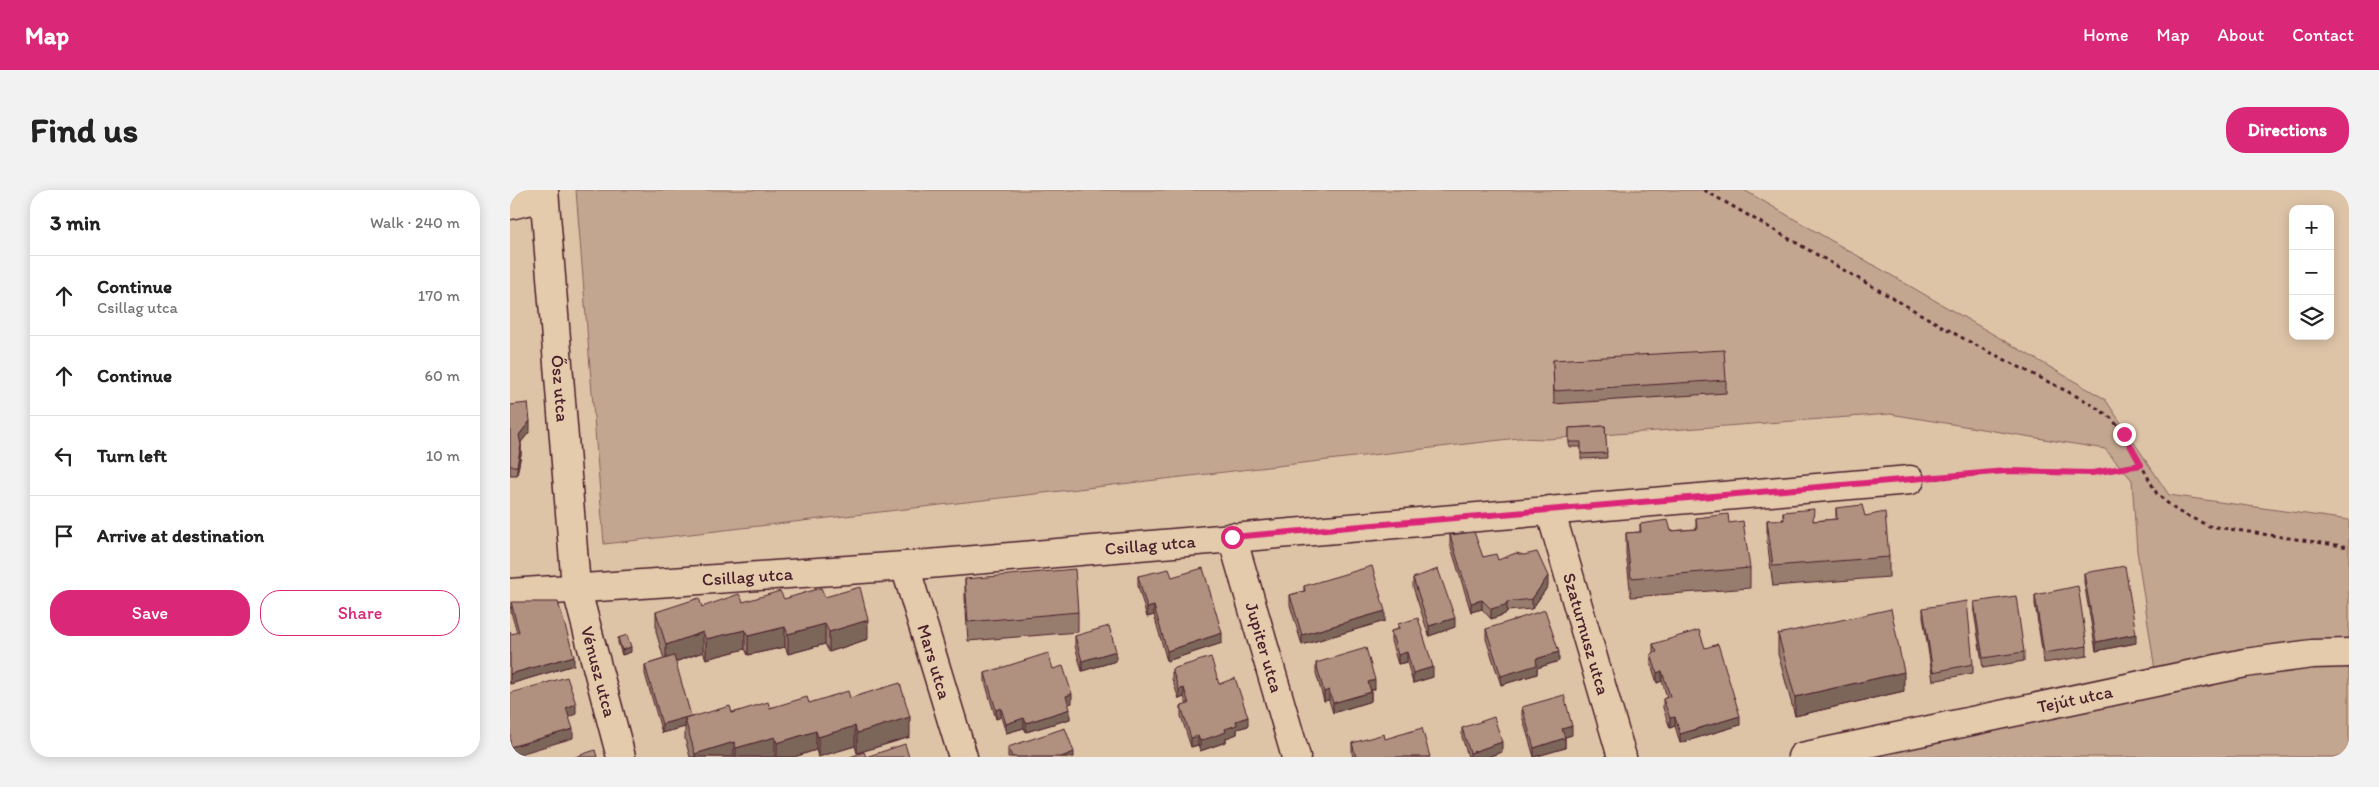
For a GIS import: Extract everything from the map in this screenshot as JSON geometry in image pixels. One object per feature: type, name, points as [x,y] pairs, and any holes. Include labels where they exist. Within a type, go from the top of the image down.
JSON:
[{"type":"street","points":[[510,204],[544,193]]},
{"type":"street","name":"Ősz utca","points":[[544,193],[576,587]]},
{"type":"street","name":"Csillag utca","points":[[510,593],[905,566],[1910,480]]},
{"type":"street","name":"Szaturnusz utca","points":[[1550,510],[1622,757]]},
{"type":"street","name":"Jupiter utca","points":[[1232,537],[1296,757]]},
{"type":"street","name":"Mars utca","points":[[905,566],[963,757]]},
{"type":"street","name":"Vénusz utca","points":[[576,587],[621,757]]},
{"type":"street","name":"Tejút utca","points":[[1802,757],[2245,663],[2312,654],[2349,653]]},
{"type":"path","points":[[1704,190],[1966,340],[2088,402],[2110,417],[2124,434],[2158,494],[2177,511],[2209,526],[2349,547]]},
{"type":"path","points":[[1910,480],[2006,471],[2092,473],[2141,465]]},
{"type":"path","points":[[1989,757],[2034,757]]},
{"type":"shaded area","points":[[576,190],[1744,190],[2105,399],[2169,495],[2349,520],[2349,757],[1802,757],[2157,683],[2137,551],[2132,480],[2105,449],[1890,414],[1547,439],[1518,438],[604,544]]},
{"type":"building","points":[[1724,350],[1726,380],[1554,391],[1553,360]]},
{"type":"building","points":[[528,403],[530,421],[519,435],[521,445],[517,466],[510,466],[510,405]]},
{"type":"building","points":[[1605,426],[1607,453],[1581,454],[1581,442],[1569,442],[1569,428]]},
{"type":"building","points":[[1862,505],[1865,516],[1885,512],[1889,557],[1773,566],[1767,520],[1784,520],[1783,512],[1814,509],[1813,521],[1837,519],[1836,508]]},
{"type":"building","points":[[1728,514],[1729,523],[1743,521],[1750,568],[1631,578],[1626,533],[1641,532],[1640,524],[1668,520],[1671,531],[1697,529],[1696,518]]},
{"type":"building","points":[[1474,532],[1483,557],[1496,554],[1498,560],[1516,553],[1524,555],[1537,552],[1548,576],[1532,599],[1507,602],[1505,605],[1491,609],[1482,600],[1471,603],[1450,535]]},
{"type":"building","points":[[1372,566],[1385,611],[1302,635],[1290,595],[1305,591],[1304,586]]},
{"type":"building","points":[[2125,566],[2136,634],[2096,642],[2084,573]]},
{"type":"building","points":[[1203,568],[1222,633],[1167,651],[1154,606],[1147,608],[1138,576],[1169,569],[1172,577]]},
{"type":"building","points":[[1075,569],[1078,612],[968,622],[965,579]]},
{"type":"building","points":[[1438,569],[1455,618],[1429,626],[1413,578]]},
{"type":"building","points":[[2078,586],[2087,646],[2044,653],[2035,595]]},
{"type":"building","points":[[860,587],[868,620],[829,632],[825,624],[788,634],[785,627],[748,636],[745,630],[706,639],[703,632],[666,645],[656,612],[699,598],[702,607],[739,594],[743,602],[780,591],[784,599],[821,588],[825,597]]},
{"type":"building","points":[[2016,596],[2024,652],[1983,658],[1974,602]]},
{"type":"building","points":[[1967,601],[1973,664],[1933,672],[1923,608]]},
{"type":"building","points":[[511,602],[558,602],[574,656],[510,674],[510,631],[511,634],[519,632]]},
{"type":"building","points":[[1891,609],[1904,672],[1795,697],[1778,634]]},
{"type":"building","points":[[1545,610],[1559,652],[1536,659],[1537,665],[1501,676],[1486,629]]},
{"type":"building","points":[[1418,618],[1433,667],[1413,673],[1407,652],[1398,655],[1391,631],[1399,629],[1398,624]]},
{"type":"building","points":[[1109,626],[1116,651],[1082,661],[1075,636]]},
{"type":"building","points":[[1699,630],[1705,648],[1718,644],[1740,716],[1680,734],[1675,717],[1670,718],[1663,699],[1670,696],[1662,671],[1657,673],[1651,654],[1657,652],[1653,644]]},
{"type":"building","points":[[627,635],[631,647],[622,650],[618,638]]},
{"type":"building","points":[[1366,648],[1375,680],[1368,682],[1371,692],[1333,703],[1329,690],[1324,692],[1316,663]]},
{"type":"building","points":[[1048,653],[1053,669],[1063,666],[1072,694],[1066,696],[1070,709],[1026,723],[1024,718],[1006,724],[1001,708],[996,710],[985,673]]},
{"type":"building","points":[[674,656],[691,716],[662,724],[645,665]]},
{"type":"building","points":[[1211,657],[1219,684],[1235,678],[1248,717],[1236,721],[1237,725],[1225,729],[1226,732],[1200,741],[1198,736],[1191,738],[1181,706],[1189,704],[1184,688],[1179,690],[1172,669]]},
{"type":"building","points":[[567,677],[576,704],[566,708],[573,729],[510,747],[510,693]]},
{"type":"building","points":[[900,683],[910,717],[857,733],[855,726],[818,737],[816,731],[777,743],[775,737],[736,748],[734,742],[695,754],[685,719],[730,706],[732,713],[768,702],[770,708],[807,697],[809,703],[848,691],[850,698]]},
{"type":"building","points":[[1564,695],[1572,726],[1562,729],[1565,738],[1534,748],[1522,707]]},
{"type":"building","points":[[1494,717],[1502,742],[1470,753],[1462,728]]},
{"type":"building","points":[[1065,728],[1074,752],[1061,757],[1012,757],[1008,747]]},
{"type":"building","points":[[1422,728],[1430,757],[1356,757],[1352,743],[1384,734],[1385,739]]},
{"type":"building","points":[[905,744],[909,757],[866,757]]},
{"type":"building","points":[[595,750],[597,757],[575,757]]},
{"type":"building","points":[[864,752],[866,757],[850,757]]},
{"type":"route","points":[[1232,537],[2006,471],[2092,473],[2141,465],[2124,434]]}]
